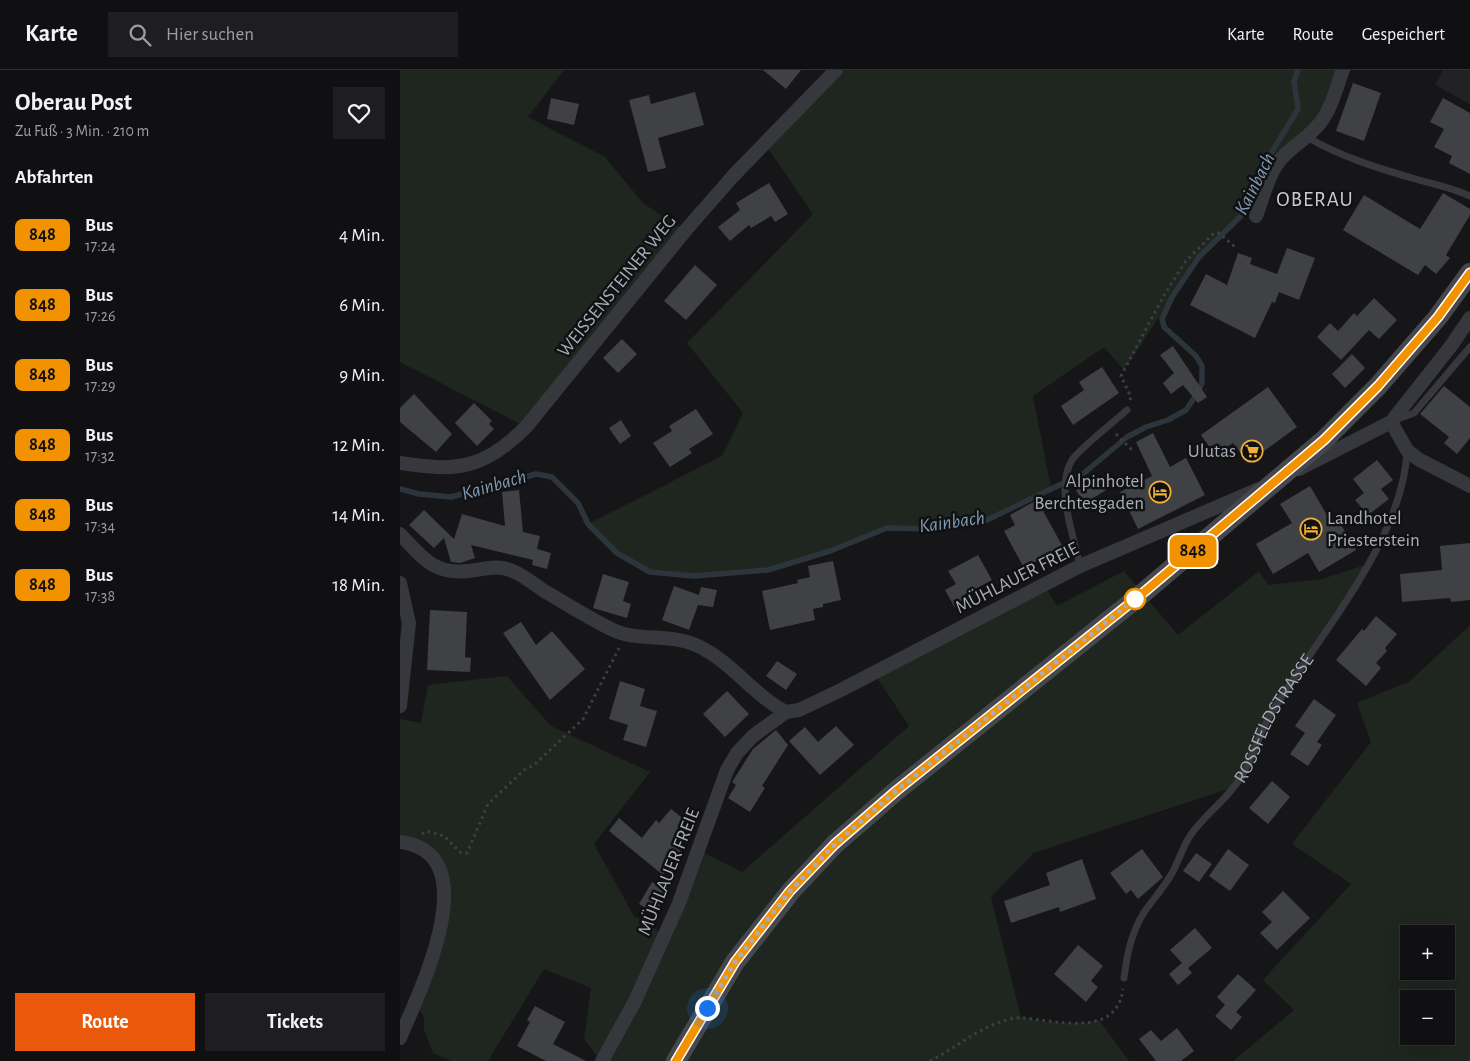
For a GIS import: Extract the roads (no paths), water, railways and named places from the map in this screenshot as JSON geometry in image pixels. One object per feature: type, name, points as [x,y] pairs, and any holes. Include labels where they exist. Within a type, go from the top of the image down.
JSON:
[{"type":"main road","points":[[676,1061],[735,962],[790,891],[835,844],[896,791],[1143,593],[1324,440],[1378,386],[1438,317],[1470,273]]},
{"type":"street","name":"WEISSENSTEINER WEG","points":[[400,463],[429,468],[450,468],[490,458],[509,444],[526,427],[685,231],[733,176],[836,70]]},
{"type":"street","points":[[1256,216],[1273,170],[1285,154],[1307,137],[1320,123],[1328,109],[1343,70]]},
{"type":"street","points":[[1270,484],[1391,422],[1451,346],[1470,318]]},
{"type":"street","points":[[1391,422],[1407,450],[1418,459],[1470,486]]},
{"type":"street","name":"MÜHLAUER FREIE","points":[[602,1061],[635,1001],[679,903],[727,770],[737,753],[753,736],[786,712],[798,710],[839,691],[1080,566],[1270,484]]},
{"type":"street","points":[[400,534],[435,567],[456,573],[503,568],[515,572],[574,610],[625,634],[674,638],[697,645],[713,654],[768,703],[786,712]]},
{"type":"street","points":[[400,583],[409,623],[408,652],[400,706]]},
{"type":"street","points":[[400,1038],[432,956],[442,918],[445,895],[443,875],[433,858],[406,843]]},
{"type":"lane","points":[[1307,137],[1338,154],[1378,168],[1455,188],[1470,196]]},
{"type":"lane","points":[[1391,422],[1414,413],[1470,347]]},
{"type":"lane","points":[[1080,566],[1064,492],[1068,473],[1072,460],[1127,410]]},
{"type":"lane","name":"ROSSFELDSTRASSE","points":[[1124,978],[1128,950],[1144,913],[1172,872],[1191,835],[1234,787],[1243,774],[1268,720],[1330,627],[1368,564],[1400,498],[1406,474],[1407,450]]},
{"type":"waterway","name":"Kainbach","points":[[400,489],[419,494],[451,497],[536,474],[552,477],[578,503],[588,524],[617,553],[650,572],[694,576],[768,570],[830,551],[887,528],[934,529],[985,521],[1084,473],[1127,437],[1146,427],[1168,420],[1186,410],[1202,383],[1202,366],[1196,356],[1164,327],[1162,319],[1172,297],[1199,257],[1242,215],[1252,198],[1259,173],[1298,109],[1294,81],[1298,70]]},
{"type":"place","name":"Ulutas","points":[[1252,451]]},
{"type":"place","name":"Alpinhotel Berchtesgaden","points":[[1160,492]]},
{"type":"place","name":"Landhotel Priesterstein","points":[[1311,529]]},
{"type":"district","name":"OBERAU","points":[[1315,199]]}]
